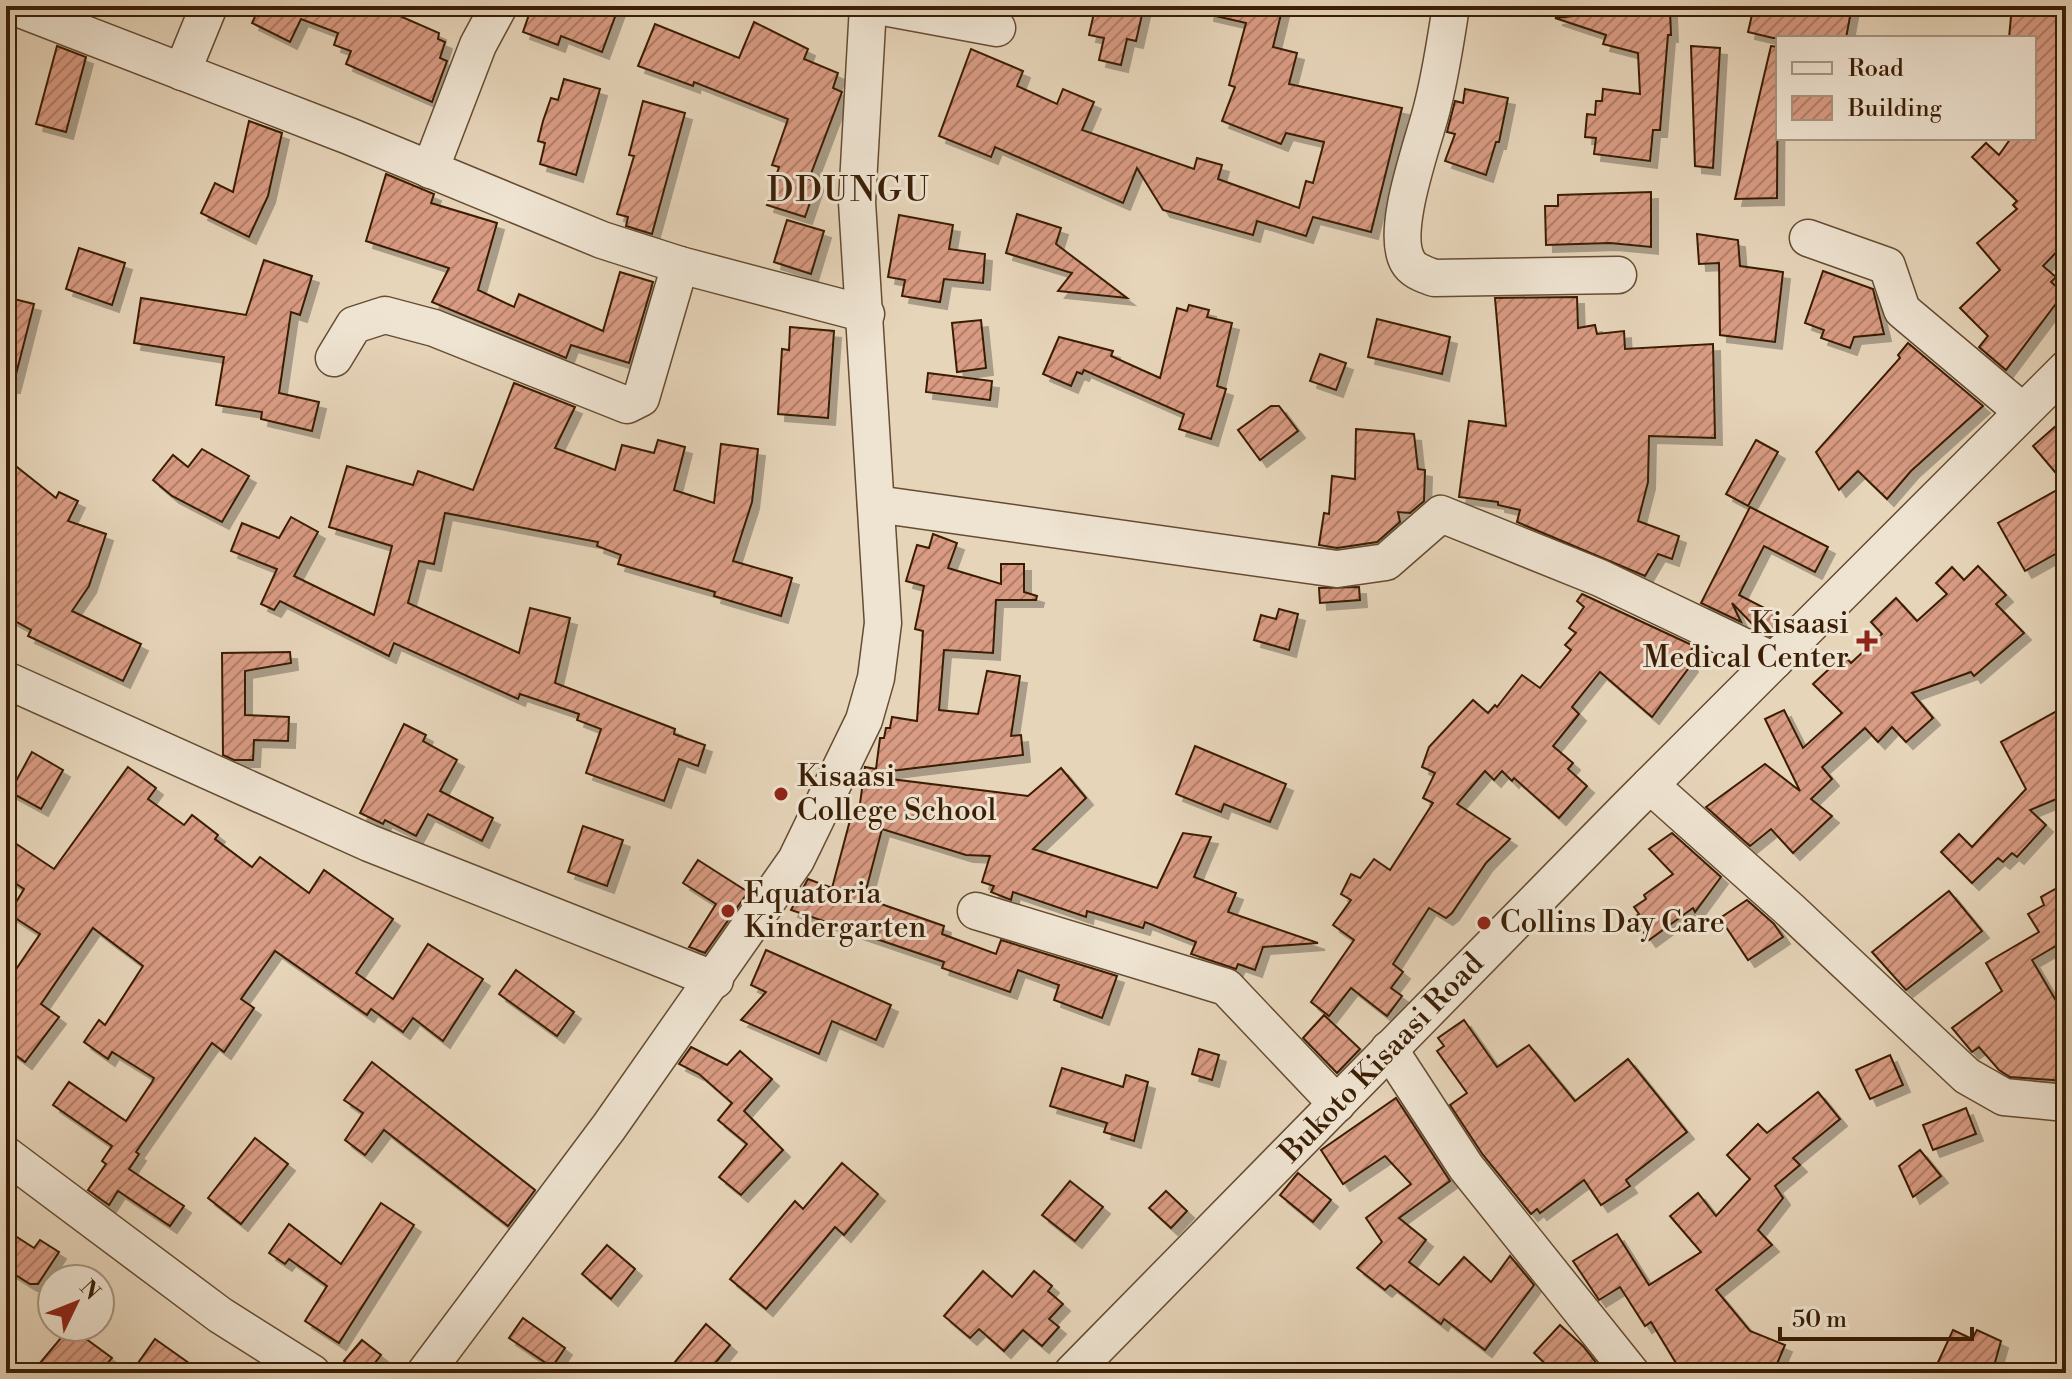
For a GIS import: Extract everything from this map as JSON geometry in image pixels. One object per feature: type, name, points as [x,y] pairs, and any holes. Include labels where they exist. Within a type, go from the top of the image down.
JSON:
[{"type":"street","points":[[12,6],[602,240],[680,265],[866,314]]},
{"type":"street","points":[[182,72],[209,6]]},
{"type":"street","points":[[430,170],[478,45],[499,6]]},
{"type":"street","points":[[425,1373],[715,980],[796,860],[864,720],[876,678],[883,623],[857,202],[868,6]]},
{"type":"street","points":[[878,6],[997,28]]},
{"type":"street","points":[[1451,6],[1443,62],[1405,212],[1404,247],[1407,261],[1417,271],[1434,278],[1618,275]]},
{"type":"street","points":[[1808,238],[1887,266],[1902,310],[2022,411]]},
{"type":"street","points":[[334,358],[354,325],[368,317],[385,315],[434,328],[627,405],[641,398],[680,265]]},
{"type":"street","name":"Bukoto Kisaasi Road","points":[[1072,1373],[2022,411],[2063,377]]},
{"type":"street","points":[[876,504],[1337,569],[1386,562],[1441,514],[1600,578],[1774,661]]},
{"type":"street","points":[[6,680],[369,843],[715,980]]},
{"type":"street","points":[[1650,785],[1789,909],[1967,1076],[2004,1097],[2066,1103]]},
{"type":"street","points":[[976,911],[1226,987],[1337,1104]]},
{"type":"street","points":[[1389,1049],[1466,1167],[1631,1373]]},
{"type":"street","points":[[6,1155],[220,1315],[312,1373]]},
{"type":"building","points":[[260,6],[377,6],[439,33],[438,39],[445,42],[440,58],[447,61],[432,102],[346,64],[351,51],[334,45],[338,33],[301,19],[290,42],[252,23]]},
{"type":"building","points":[[532,6],[619,6],[602,52],[561,36],[558,45],[523,32]]},
{"type":"building","points":[[1099,6],[1144,6],[1136,41],[1127,39],[1121,65],[1099,60],[1104,38],[1089,35],[1094,13],[1098,14]]},
{"type":"building","points":[[1208,6],[1283,6],[1273,47],[1297,53],[1289,84],[1402,108],[1371,232],[1313,217],[1306,236],[1257,221],[1253,235],[1163,210],[1137,168],[1123,203],[995,147],[991,157],[939,136],[971,49],[1023,71],[1017,86],[1057,104],[1063,89],[1094,102],[1082,130],[1194,169],[1197,158],[1222,165],[1218,179],[1299,208],[1306,181],[1313,183],[1324,142],[1286,133],[1281,144],[1222,121],[1235,87],[1229,85],[1246,23],[1207,14]]},
{"type":"building","points":[[1576,6],[1600,6],[1597,15],[1670,10],[1671,35],[1668,35],[1660,130],[1653,130],[1650,161],[1594,154],[1596,138],[1585,137],[1587,114],[1595,115],[1596,101],[1602,101],[1603,89],[1640,94],[1638,53],[1603,44],[1606,35],[1555,18],[1573,16]]},
{"type":"building","points":[[1754,6],[1852,6],[1846,36],[1773,38],[1748,32]]},
{"type":"building","points":[[2012,6],[2066,6],[2066,242],[2043,266],[2056,277],[2051,282],[2064,293],[2006,370],[1979,347],[1988,336],[1960,308],[2000,270],[1977,243],[2017,209],[2013,205],[2017,201],[1972,157],[1986,143],[1999,155],[2010,140],[2036,140],[2036,36],[2009,36]]},
{"type":"building","points":[[754,22],[808,49],[804,59],[838,73],[833,88],[842,92],[809,179],[817,182],[805,217],[767,205],[779,167],[772,165],[788,119],[694,82],[693,86],[638,66],[655,24],[739,58]]},
{"type":"building","points":[[57,46],[86,57],[66,132],[36,124]]},
{"type":"building","points":[[1691,46],[1720,48],[1713,168],[1695,166]]},
{"type":"building","points":[[1771,46],[1776,47],[1777,198],[1735,199]]},
{"type":"building","points":[[564,79],[600,89],[576,175],[540,164],[545,143],[538,141],[543,121],[551,98],[558,100]]},
{"type":"building","points":[[1465,89],[1508,98],[1499,142],[1496,142],[1486,175],[1445,161],[1455,134],[1447,132],[1455,101],[1463,103]]},
{"type":"building","points":[[643,101],[685,113],[652,234],[626,226],[628,217],[617,214],[634,156],[629,155]]},
{"type":"building","points":[[249,121],[282,133],[268,196],[249,237],[201,213],[215,183],[233,192]]},
{"type":"building","points":[[386,174],[434,194],[431,203],[497,223],[478,290],[514,307],[519,294],[603,331],[620,272],[653,282],[629,363],[571,345],[566,358],[432,302],[449,268],[366,241]]},
{"type":"building","points":[[1651,192],[1651,247],[1610,243],[1546,245],[1545,206],[1558,206],[1558,195]]},
{"type":"building","points":[[1017,214],[1061,228],[1056,244],[1127,298],[1058,291],[1072,273],[1006,253]]},
{"type":"building","points":[[899,215],[953,225],[949,249],[985,254],[983,283],[944,279],[940,302],[902,296],[905,280],[888,277]]},
{"type":"building","points":[[787,220],[824,231],[811,274],[774,262]]},
{"type":"building","points":[[1697,234],[1738,240],[1740,266],[1783,272],[1775,342],[1720,335],[1719,263],[1699,264]]},
{"type":"building","points":[[79,248],[125,263],[112,305],[66,289]]},
{"type":"building","points":[[264,260],[312,276],[300,315],[291,312],[279,393],[319,402],[312,431],[261,419],[262,412],[216,405],[224,357],[134,343],[141,298],[246,315]]},
{"type":"building","points":[[1823,271],[1873,289],[1884,334],[1854,337],[1850,348],[1821,338],[1824,330],[1805,323]]},
{"type":"building","points":[[6,297],[34,304],[13,386],[6,386]]},
{"type":"building","points":[[1577,297],[1578,328],[1595,325],[1597,334],[1624,331],[1625,349],[1713,344],[1715,438],[1649,436],[1648,482],[1638,521],[1679,536],[1672,559],[1658,554],[1645,576],[1517,522],[1520,510],[1498,505],[1498,502],[1459,497],[1469,421],[1506,426],[1495,298]]},
{"type":"building","points":[[1189,305],[1209,310],[1207,317],[1232,323],[1217,386],[1226,389],[1211,439],[1179,429],[1184,414],[1084,370],[1082,374],[1077,372],[1071,386],[1043,374],[1059,337],[1113,351],[1111,356],[1160,378],[1177,308],[1187,311]]},
{"type":"building","points":[[1377,319],[1450,337],[1442,374],[1368,357]]},
{"type":"building","points":[[981,320],[986,368],[957,372],[952,323]]},
{"type":"building","points":[[790,327],[834,331],[828,418],[778,414],[782,349],[789,350]]},
{"type":"building","points":[[1908,343],[1983,406],[1911,471],[1887,499],[1858,471],[1839,490],[1816,452],[1900,358],[1898,355]]},
{"type":"building","points":[[1320,354],[1346,363],[1336,390],[1310,381]]},
{"type":"building","points":[[928,373],[992,381],[990,400],[926,392]]},
{"type":"building","points":[[514,383],[575,407],[555,448],[615,470],[622,445],[654,453],[658,440],[685,447],[674,490],[714,503],[721,444],[758,449],[752,502],[733,561],[792,578],[781,616],[714,596],[715,592],[618,564],[621,555],[597,546],[598,542],[445,513],[434,564],[419,561],[408,603],[519,653],[530,608],[570,618],[555,683],[675,729],[674,734],[705,745],[698,766],[679,759],[664,801],[586,773],[601,729],[577,720],[579,714],[520,694],[518,699],[394,643],[389,656],[280,601],[274,610],[261,604],[277,569],[231,551],[242,523],[279,538],[291,517],[318,532],[294,576],[374,615],[392,546],[329,527],[347,466],[413,485],[418,471],[473,490]]},
{"type":"building","points":[[1271,406],[1279,406],[1298,431],[1260,460],[1238,430]]},
{"type":"building","points":[[2066,417],[2066,485],[2033,446]]},
{"type":"building","points":[[1356,429],[1414,434],[1418,469],[1425,470],[1424,501],[1410,513],[1398,512],[1400,522],[1377,542],[1337,548],[1319,545],[1324,513],[1329,514],[1332,476],[1355,479]]},
{"type":"building","points":[[1756,440],[1778,452],[1748,506],[1726,494]]},
{"type":"building","points":[[202,449],[249,476],[222,522],[172,496],[153,480],[173,455],[188,467]]},
{"type":"building","points":[[17,467],[56,498],[59,492],[78,501],[68,521],[106,534],[89,586],[72,611],[141,644],[123,681],[28,636],[31,630],[6,616],[6,480]]},
{"type":"building","points":[[2066,485],[2066,548],[2025,571],[1998,523]]},
{"type":"building","points":[[1750,507],[1828,547],[1815,572],[1764,546],[1739,595],[1780,616],[1770,636],[1759,631],[1732,603],[1741,622],[1701,603]]},
{"type":"building","points":[[933,534],[957,543],[948,568],[1001,584],[1001,564],[1024,564],[1024,592],[1037,596],[1036,600],[996,600],[993,653],[944,650],[939,710],[978,714],[987,671],[1020,676],[1011,736],[1021,735],[1023,755],[883,772],[883,778],[1028,796],[1061,768],[1086,798],[1033,849],[1157,888],[1183,833],[1211,837],[1194,877],[1236,893],[1228,912],[1318,943],[1263,947],[1255,970],[1238,964],[1236,969],[1191,954],[1196,942],[1145,922],[1143,928],[1087,911],[1086,917],[1013,892],[1011,900],[991,892],[994,886],[982,882],[990,856],[966,855],[882,829],[864,898],[944,926],[942,934],[996,954],[1001,940],[1117,976],[1102,1018],[1054,1000],[1059,985],[1018,970],[1010,992],[942,968],[944,962],[791,910],[808,879],[832,888],[853,809],[859,811],[865,767],[876,769],[880,738],[884,738],[886,728],[890,728],[892,717],[917,721],[923,631],[915,629],[924,586],[906,581],[917,545],[929,548]]},
{"type":"building","points":[[1978,566],[2006,595],[1996,604],[2024,633],[1974,676],[1971,672],[1912,693],[1933,718],[1906,742],[1892,727],[1878,742],[1865,728],[1822,767],[1832,779],[1811,799],[1832,816],[1793,853],[1771,829],[1750,846],[1706,807],[1765,764],[1800,791],[1765,719],[1784,710],[1803,748],[1842,713],[1813,684],[1844,655],[1851,663],[1882,634],[1871,622],[1896,598],[1917,621],[1947,594],[1936,583],[1952,567],[1964,580]]},
{"type":"building","points":[[1359,587],[1360,600],[1320,603],[1319,588]]},
{"type":"building","points":[[1582,594],[1694,646],[1686,658],[1691,665],[1652,717],[1600,672],[1572,707],[1579,714],[1553,746],[1573,763],[1568,769],[1587,786],[1559,818],[1514,778],[1512,781],[1502,771],[1494,780],[1485,771],[1457,804],[1510,839],[1486,863],[1452,913],[1446,918],[1429,908],[1393,964],[1403,972],[1391,988],[1402,996],[1387,1016],[1351,988],[1329,1016],[1311,1002],[1354,940],[1333,925],[1351,900],[1341,894],[1351,874],[1360,878],[1374,859],[1390,870],[1433,803],[1423,798],[1435,773],[1422,767],[1429,747],[1473,700],[1488,713],[1495,705],[1497,707],[1522,675],[1540,688],[1571,650],[1565,645],[1576,633],[1569,628],[1584,607],[1577,601]]},
{"type":"building","points":[[1279,609],[1298,614],[1289,650],[1254,640],[1261,615],[1276,619]]},
{"type":"building","points":[[290,652],[291,663],[245,671],[245,715],[289,717],[288,741],[254,740],[253,760],[234,760],[223,755],[222,653]]},
{"type":"building","points":[[2066,706],[2066,795],[2030,810],[2046,825],[2017,857],[2012,853],[2003,862],[1998,858],[1972,883],[1941,852],[1959,834],[1972,847],[2026,789],[2001,742]]},
{"type":"building","points":[[404,724],[426,735],[423,741],[457,760],[440,791],[493,818],[482,841],[428,814],[416,836],[385,820],[383,824],[360,813]]},
{"type":"building","points":[[1195,746],[1286,784],[1270,822],[1224,804],[1221,812],[1176,794]]},
{"type":"building","points":[[32,752],[63,770],[41,809],[10,792]]},
{"type":"building","points":[[128,767],[156,788],[148,799],[184,825],[192,815],[218,835],[215,839],[252,867],[260,857],[309,893],[324,870],[393,919],[356,973],[393,999],[428,944],[483,979],[443,1041],[413,1018],[403,1032],[371,1009],[367,1015],[275,951],[241,999],[254,1008],[224,1052],[212,1043],[136,1152],[139,1154],[129,1169],[184,1206],[170,1226],[118,1191],[109,1205],[88,1190],[106,1164],[102,1161],[112,1146],[53,1105],[69,1082],[126,1121],[152,1082],[154,1078],[112,1052],[108,1059],[84,1042],[99,1020],[105,1025],[143,966],[93,928],[41,1004],[59,1017],[25,1062],[6,1048],[6,984],[40,934],[9,914],[24,889],[6,877],[6,837],[54,869]]},
{"type":"building","points":[[583,826],[623,840],[607,886],[568,872]]},
{"type":"building","points":[[1672,833],[1721,877],[1695,912],[1693,908],[1649,940],[1633,918],[1639,914],[1634,907],[1646,899],[1644,895],[1673,874],[1649,849]]},
{"type":"building","points":[[698,860],[748,892],[705,953],[689,947],[716,904],[683,883]]},
{"type":"building","points":[[2066,883],[2066,940],[2032,960],[2055,999],[2066,992],[2066,1081],[2010,1077],[1999,1070],[1979,1047],[1972,1052],[1952,1028],[2002,991],[1986,963],[2039,932],[2028,914],[2044,905],[2041,897]]},
{"type":"building","points":[[1949,891],[1982,931],[1906,990],[1872,952]]},
{"type":"building","points":[[1747,900],[1774,924],[1783,937],[1748,960],[1720,918]]},
{"type":"building","points":[[766,950],[891,1005],[876,1040],[832,1021],[819,1054],[741,1020],[766,992],[751,985]]},
{"type":"building","points":[[516,970],[574,1012],[557,1036],[499,994]]},
{"type":"building","points":[[1324,1015],[1360,1049],[1337,1073],[1303,1038]]},
{"type":"building","points":[[1464,1020],[1497,1067],[1529,1045],[1575,1101],[1628,1059],[1687,1132],[1626,1180],[1630,1186],[1601,1205],[1584,1180],[1540,1213],[1537,1209],[1531,1214],[1483,1155],[1450,1105],[1467,1093],[1437,1051],[1444,1046],[1438,1038]]},
{"type":"building","points":[[691,1047],[727,1065],[740,1051],[772,1079],[744,1111],[783,1150],[741,1195],[719,1177],[747,1144],[718,1120],[732,1103],[699,1074],[679,1064]]},
{"type":"building","points":[[1199,1049],[1219,1055],[1212,1080],[1192,1074]]},
{"type":"building","points":[[1890,1055],[1903,1085],[1870,1099],[1856,1070]]},
{"type":"building","points":[[372,1062],[535,1190],[508,1226],[384,1130],[365,1155],[345,1140],[363,1113],[344,1100]]},
{"type":"building","points":[[1062,1068],[1123,1087],[1126,1075],[1148,1082],[1134,1141],[1104,1132],[1107,1123],[1050,1106]]},
{"type":"building","points":[[1818,1092],[1840,1119],[1793,1158],[1800,1165],[1775,1186],[1783,1198],[1758,1230],[1772,1245],[1716,1290],[1750,1331],[1785,1345],[1773,1373],[1682,1373],[1651,1322],[1645,1326],[1620,1287],[1599,1300],[1573,1261],[1617,1234],[1649,1285],[1701,1252],[1670,1216],[1698,1193],[1716,1216],[1750,1179],[1727,1155],[1758,1124],[1767,1133]]},
{"type":"building","points":[[1396,1098],[1450,1181],[1399,1218],[1426,1240],[1409,1262],[1439,1285],[1464,1257],[1491,1282],[1510,1256],[1534,1285],[1485,1350],[1444,1319],[1441,1324],[1390,1285],[1385,1290],[1357,1268],[1382,1242],[1366,1218],[1411,1184],[1385,1156],[1343,1184],[1321,1150]]},
{"type":"building","points":[[1966,1108],[1976,1134],[1933,1150],[1923,1125]]},
{"type":"building","points":[[255,1138],[288,1164],[241,1224],[208,1198]]},
{"type":"building","points":[[1920,1150],[1941,1176],[1913,1197],[1899,1166]]},
{"type":"building","points":[[842,1163],[878,1194],[844,1235],[835,1227],[766,1309],[730,1279],[795,1201],[803,1209]]},
{"type":"building","points":[[1298,1173],[1331,1200],[1313,1222],[1280,1195]]},
{"type":"building","points":[[1070,1181],[1103,1207],[1075,1241],[1042,1215]]},
{"type":"building","points":[[1166,1191],[1187,1211],[1171,1228],[1149,1208]]},
{"type":"building","points":[[381,1203],[414,1225],[339,1343],[305,1321],[327,1286],[289,1259],[285,1264],[269,1253],[289,1224],[341,1264]]},
{"type":"building","points":[[6,1230],[34,1248],[40,1240],[59,1252],[52,1263],[36,1263],[36,1284],[30,1284],[6,1269]]},
{"type":"building","points":[[607,1245],[635,1269],[611,1299],[582,1274]]},
{"type":"building","points":[[983,1271],[1012,1297],[1034,1271],[1052,1286],[1048,1291],[1063,1304],[1049,1319],[1059,1327],[1042,1346],[1023,1330],[1004,1351],[979,1329],[970,1338],[944,1316]]},
{"type":"building","points":[[523,1318],[565,1348],[552,1367],[509,1338]]},
{"type":"building","points":[[706,1324],[730,1345],[707,1373],[666,1373]]},
{"type":"building","points":[[1560,1325],[1583,1346],[1604,1373],[1555,1373],[1534,1353]]},
{"type":"building","points":[[1953,1330],[1972,1339],[1977,1330],[2001,1341],[1992,1373],[1933,1373]]},
{"type":"building","points":[[155,1339],[203,1373],[131,1373]]},
{"type":"building","points":[[362,1340],[381,1355],[367,1373],[358,1373],[344,1361]]},
{"type":"building","points":[[57,1343],[92,1343],[112,1358],[99,1373],[50,1373],[40,1363]]},
{"type":"place","name":"Kisaasi Medical Center","points":[[1867,641]]},
{"type":"place","name":"Kisaasi College School","points":[[781,794]]},
{"type":"place","name":"Equatoria Kindergarten","points":[[728,911]]},
{"type":"place","name":"Collins Day Care","points":[[1484,923]]},
{"type":"district","name":"DDUNGU","points":[[849,191]]}]
